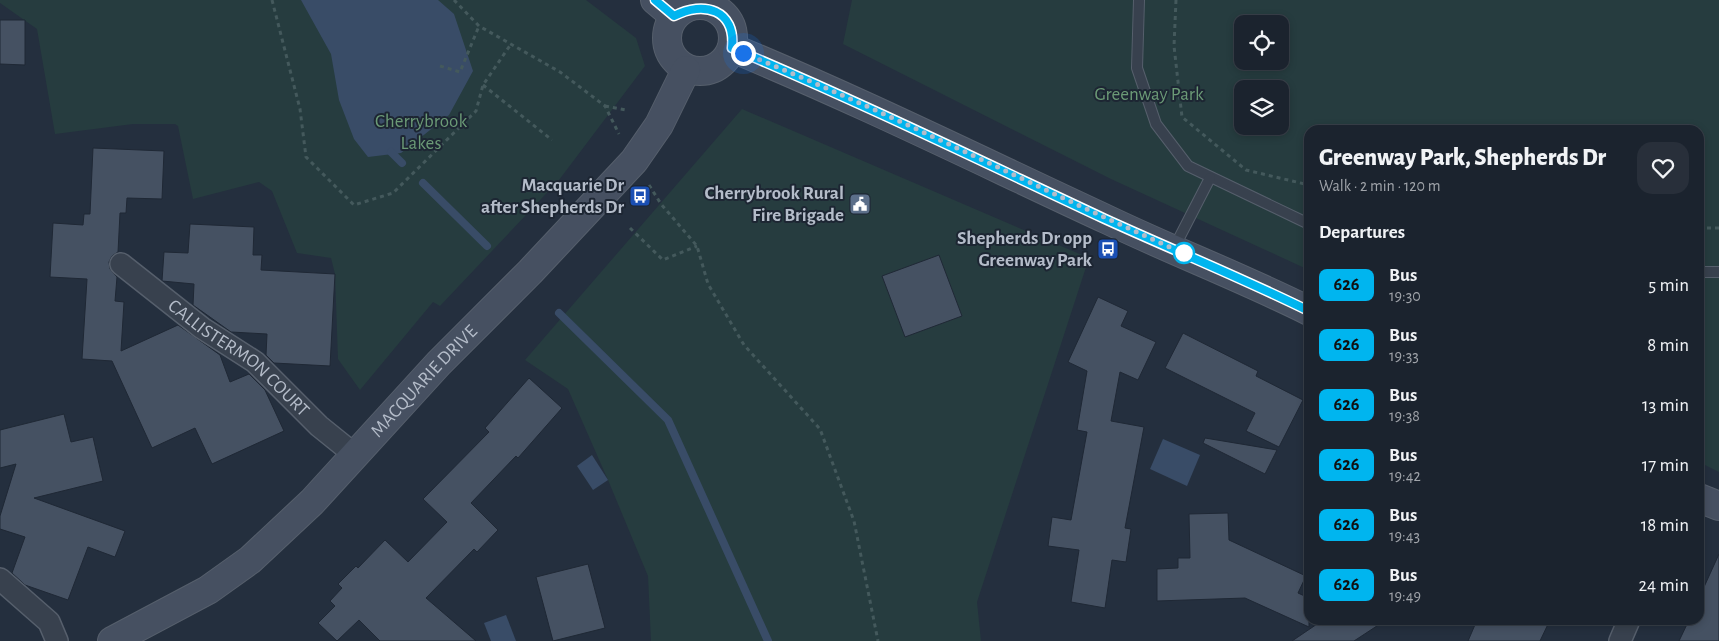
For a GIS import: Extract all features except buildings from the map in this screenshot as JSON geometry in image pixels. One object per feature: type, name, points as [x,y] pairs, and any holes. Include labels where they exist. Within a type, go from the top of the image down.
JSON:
[{"type":"main road","points":[[694,5],[706,5],[716,9],[725,16],[731,26],[734,37],[732,48],[720,65],[700,72],[686,70],[674,58],[668,49],[665,8],[683,9],[694,5]]},
{"type":"main road","points":[[732,48],[839,93],[1138,234],[1173,248],[1304,309]]},
{"type":"main road","name":"MACQUARIE DRIVE","points":[[112,641],[208,590],[250,560],[312,502],[440,363],[530,272],[634,161],[659,125],[686,70]]},
{"type":"main road","points":[[1704,500],[1719,506]]},
{"type":"street","name":"CALLISTERMON COURT","points":[[121,264],[202,328],[255,362],[319,426],[355,455]]},
{"type":"street","points":[[0,579],[49,622],[57,641]]},
{"type":"street","points":[[1620,641],[1628,625]]},
{"type":"lane","points":[[1139,0],[1137,68],[1156,124],[1188,166],[1304,222]]},
{"type":"lane","points":[[1173,248],[1210,178]]},
{"type":"lane","points":[[1704,272],[1719,272]]},
{"type":"path","points":[[272,0],[300,109],[306,157],[354,205],[393,193],[476,111],[483,85],[511,44]]},
{"type":"path","points":[[454,0],[479,26],[560,72],[605,106],[626,110]]},
{"type":"path","points":[[1176,0],[1174,46],[1182,116],[1246,170],[1304,184]]},
{"type":"path","points":[[440,66],[460,72],[479,26]]},
{"type":"path","points":[[483,85],[552,140]]},
{"type":"path","points":[[634,161],[661,204],[698,246],[708,284],[744,345],[820,429],[854,521],[878,641]]},
{"type":"path","points":[[630,228],[663,260],[698,246]]},
{"type":"path","points":[[1704,228],[1719,228]]},
{"type":"green space","name":"Cherrybrook Lakes","points":[[0,0],[586,0],[636,38],[645,66],[559,180],[440,306],[433,302],[360,390],[338,359],[335,274],[331,258],[297,253],[272,191],[259,182],[193,199],[178,126],[175,124],[133,124],[55,134],[37,29],[0,3]]},
{"type":"green space","name":"Greenway Park","points":[[852,0],[1719,0],[1719,472],[1704,464],[1704,125],[1304,125],[1304,268],[1111,179],[843,44]]},
{"type":"green space","points":[[742,109],[1089,258],[977,602],[981,641],[651,641],[648,576],[568,389],[525,360]]},
{"type":"water","points":[[301,0],[438,0],[454,14],[473,71],[449,115],[401,153],[368,157],[354,139],[339,100],[331,54]]},
{"type":"water","points":[[1163,439],[1200,455],[1187,486],[1150,469]]},
{"type":"water","points":[[592,455],[608,480],[593,490],[577,466]]},
{"type":"water","points":[[506,615],[516,641],[491,641],[484,623]]},
{"type":"waterway","points":[[391,152],[402,163]]},
{"type":"waterway","points":[[423,183],[487,246]]},
{"type":"waterway","points":[[559,313],[668,420],[768,641]]},
{"type":"bus line","name":"626","points":[[655,0],[674,16],[683,9],[694,5],[706,5],[716,9],[725,16],[731,26],[734,37],[732,48],[839,93],[1138,234],[1258,286],[1304,309]]},
{"type":"place","name":"Macquarie Dr after Shepherds Dr","points":[[640,196]]},
{"type":"place","name":"Cherrybrook Rural Fire Brigade","points":[[860,204]]},
{"type":"place","name":"Shepherds Dr opp Greenway Park","points":[[1108,249]]},
{"type":"route","points":[[743,53],[839,93],[1138,234],[1190,256],[1184,253]]}]
